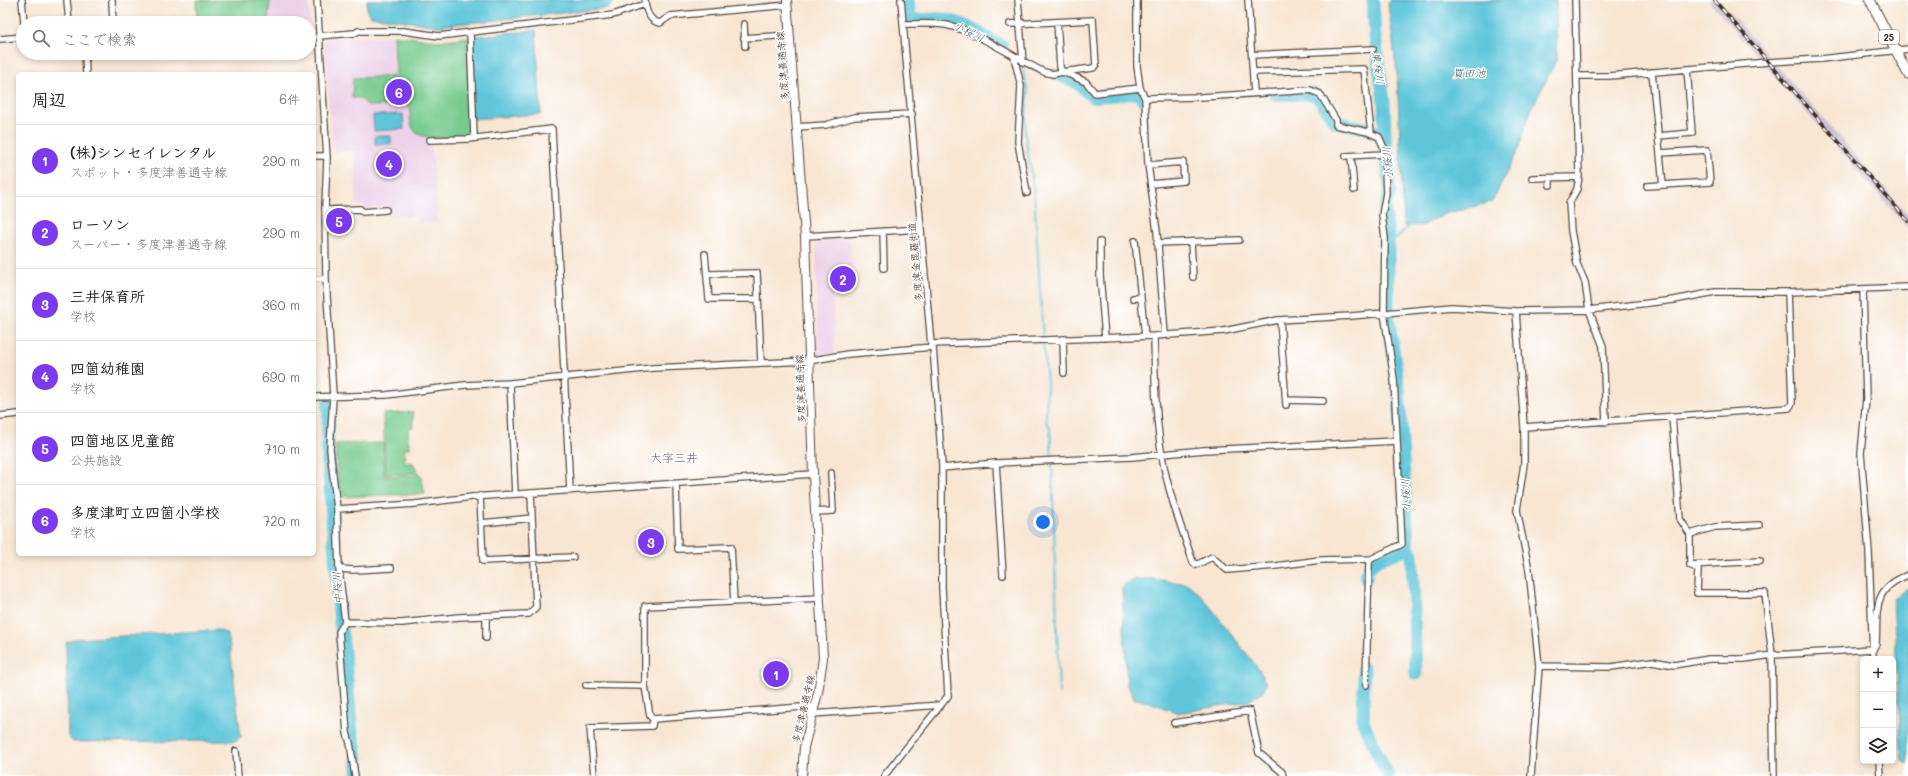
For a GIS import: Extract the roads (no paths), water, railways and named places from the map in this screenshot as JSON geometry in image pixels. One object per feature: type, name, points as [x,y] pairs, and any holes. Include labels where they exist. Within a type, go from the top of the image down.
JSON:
[{"type":"main road","name":"25","points":[[1870,0],[1908,74]]},
{"type":"main road","name":"多度津善通寺線","points":[[787,2],[805,236],[808,361],[823,658],[804,747],[802,776]]},
{"type":"street","points":[[22,0],[23,16]]},
{"type":"street","points":[[67,0],[68,16]]},
{"type":"street","points":[[112,0],[113,16]]},
{"type":"street","points":[[318,0],[318,36],[327,156],[326,279],[333,396],[330,449],[337,509],[339,569],[344,623],[338,632],[347,733],[355,776]]},
{"type":"street","name":"多度津金毘羅街道","points":[[901,0],[942,468],[942,588],[948,696],[942,705]]},
{"type":"street","points":[[1018,0],[1023,62]]},
{"type":"street","points":[[1137,0],[1137,66],[1140,88],[1145,98],[1149,165],[1165,334]]},
{"type":"street","points":[[1248,0],[1254,93]]},
{"type":"street","points":[[1575,0],[1578,76],[1579,177],[1577,189],[1569,203],[1571,231],[1577,264],[1585,282],[1589,310],[1603,346],[1606,422]]},
{"type":"street","points":[[318,36],[355,33],[358,31],[404,31],[439,36],[613,15],[645,2],[650,17],[656,22],[660,23],[670,16],[787,2]]},
{"type":"street","points":[[903,24],[947,25],[973,34],[1023,62],[1044,72],[1053,74],[1093,68],[1096,66],[1094,20],[1010,24]]},
{"type":"street","points":[[1057,22],[1060,67],[1062,72],[1086,82],[1095,93],[1140,88]]},
{"type":"street","points":[[744,24],[745,46]]},
{"type":"street","points":[[470,32],[474,137]]},
{"type":"street","points":[[744,38],[790,35]]},
{"type":"street","points":[[0,39],[16,38]]},
{"type":"street","points":[[1252,55],[1373,49]]},
{"type":"street","points":[[1578,76],[1609,76],[1821,59],[1908,49]]},
{"type":"street","points":[[1014,57],[1021,86],[1018,142],[1027,193]]},
{"type":"street","points":[[85,60],[86,72]]},
{"type":"street","points":[[1253,72],[1364,69],[1371,131]]},
{"type":"street","points":[[1658,136],[1692,133],[1687,69]]},
{"type":"street","points":[[1652,72],[1663,185]]},
{"type":"street","points":[[1145,98],[1310,90],[1320,94],[1336,123],[1371,131],[1379,137],[1384,148],[1386,193],[1382,215],[1385,238],[1384,313],[1394,379],[1402,544],[1370,560],[1320,560],[1276,566],[1227,570],[1212,557],[1196,565],[1193,562],[1171,498],[1161,455],[1156,400],[1154,336]]},
{"type":"street","points":[[797,127],[826,125],[854,117],[912,114]]},
{"type":"street","points":[[430,140],[468,138],[552,129],[570,491]]},
{"type":"street","points":[[1648,186],[1710,182],[1707,150],[1660,153]]},
{"type":"street","points":[[1354,190],[1349,156],[1384,154]]},
{"type":"street","points":[[316,156],[327,156]]},
{"type":"street","points":[[1149,165],[1183,162],[1184,181],[1151,184]]},
{"type":"street","points":[[1532,178],[1579,177]]},
{"type":"street","points":[[1550,178],[1550,185]]},
{"type":"street","points":[[326,210],[360,209],[363,212],[386,210]]},
{"type":"street","points":[[805,236],[921,229]]},
{"type":"street","points":[[883,232],[884,268]]},
{"type":"street","points":[[1157,243],[1239,240]]},
{"type":"street","points":[[1136,241],[1134,259],[1141,298],[1145,336]]},
{"type":"street","points":[[1100,242],[1100,275],[1105,338]]},
{"type":"street","points":[[1191,242],[1193,277]]},
{"type":"street","points":[[705,254],[710,299],[758,298]]},
{"type":"street","points":[[707,274],[757,273],[761,362]]},
{"type":"street","points":[[316,279],[326,279]]},
{"type":"street","points":[[316,397],[386,395],[465,385],[653,368],[808,361],[848,354],[932,345],[1154,336],[1165,334],[1224,331],[1280,320],[1452,307],[1516,311],[1589,310],[1674,300],[1715,292],[1788,292],[1908,288]]},
{"type":"street","points":[[1863,289],[1866,399],[1861,453],[1869,552],[1873,656]]},
{"type":"street","points":[[1524,427],[1788,408],[1792,403],[1788,292]]},
{"type":"street","points":[[1133,298],[1141,298]]},
{"type":"street","points":[[1516,311],[1524,427],[1524,464],[1517,510],[1529,570],[1539,666],[1531,776]]},
{"type":"street","points":[[1280,320],[1286,403],[1323,401]]},
{"type":"street","points":[[1063,339],[1064,373]]},
{"type":"street","points":[[510,382],[515,494]]},
{"type":"street","points":[[0,416],[16,414]]},
{"type":"street","points":[[1672,416],[1680,519],[1690,534],[1690,565]]},
{"type":"street","points":[[942,468],[996,463],[1161,455],[1204,450],[1397,441]]},
{"type":"street","points":[[996,463],[1003,575]]},
{"type":"street","points":[[815,512],[833,511],[831,473]]},
{"type":"street","points":[[337,509],[415,504],[480,496],[813,474]]},
{"type":"street","points":[[676,484],[678,549],[731,547],[734,602]]},
{"type":"street","points":[[344,623],[402,623],[529,614],[533,612],[536,607],[531,493]]},
{"type":"street","points":[[480,496],[483,561],[573,557]]},
{"type":"street","points":[[482,523],[532,518]]},
{"type":"street","points":[[1690,534],[1715,527],[1759,525]]},
{"type":"street","points":[[1366,685],[1370,560]]},
{"type":"street","points":[[1690,565],[1760,561]]},
{"type":"street","points":[[1690,565],[1698,569],[1697,593],[1765,593],[1772,655],[1774,776]]},
{"type":"street","points":[[339,569],[354,570],[391,568]]},
{"type":"street","points":[[1873,649],[1876,644],[1879,599],[1889,584],[1908,575]]},
{"type":"street","points":[[594,776],[590,728],[652,726],[652,719],[650,716],[645,686],[645,606],[820,598]]},
{"type":"street","points":[[486,616],[486,638]]},
{"type":"street","points":[[1539,666],[1611,667],[1652,661],[1674,665],[1709,659],[1744,659],[1772,655],[1873,649]]},
{"type":"street","points":[[586,685],[645,686]]},
{"type":"street","points":[[652,719],[813,710],[942,705]]},
{"type":"street","points":[[884,776],[942,705]]},
{"type":"street","points":[[1174,724],[1250,711],[1259,753],[1282,772],[1283,776]]},
{"type":"street","points":[[236,751],[238,776]]},
{"type":"street","points":[[1880,764],[1880,776]]},
{"type":"water","points":[[367,0],[615,0],[609,8],[439,26],[371,16],[367,12]]},
{"type":"water","name":"買田池","points":[[1390,0],[1556,0],[1557,59],[1531,110],[1518,150],[1492,202],[1444,214],[1424,225],[1404,226],[1397,74],[1388,3]]},
{"type":"water","points":[[536,30],[541,114],[472,119],[469,37]]},
{"type":"water","points":[[403,114],[404,129],[374,131],[373,115]]},
{"type":"water","points":[[375,136],[391,136],[391,144],[375,144]]},
{"type":"water","points":[[1134,579],[1154,579],[1188,584],[1201,595],[1260,671],[1266,684],[1263,691],[1249,701],[1178,713],[1149,702],[1135,699],[1127,685],[1122,587]]},
{"type":"water","points":[[1908,588],[1908,764],[1902,761],[1893,598]]},
{"type":"water","points":[[218,630],[226,633],[229,640],[241,737],[235,741],[73,742],[68,737],[66,643],[75,639]]},
{"type":"waterway","name":"小桜川","points":[[908,0],[910,18],[918,20],[949,20],[973,30],[1002,46]]},
{"type":"waterway","name":"東桜川","points":[[1373,0],[1375,37],[1384,101],[1385,136]]},
{"type":"waterway","points":[[1021,63],[1028,91],[1025,133],[1034,194],[1043,338]]},
{"type":"waterway","name":"小桜川","points":[[1060,76],[1076,82],[1092,97],[1136,93],[1142,98]]},
{"type":"waterway","name":"小桜川","points":[[1276,95],[1314,94],[1319,98],[1335,122],[1369,129],[1385,136],[1390,190],[1385,211],[1388,234],[1388,310]]},
{"type":"waterway","points":[[1388,242],[1397,238],[1410,224]]},
{"type":"waterway","name":"小桜川","points":[[1388,316],[1399,390],[1408,547],[1412,554],[1416,674]]},
{"type":"waterway","points":[[1043,342],[1047,382],[1046,420],[1050,428],[1052,463],[1059,693]]},
{"type":"waterway","name":"中桜川","points":[[329,400],[327,448],[340,621],[352,734],[359,776]]},
{"type":"waterway","points":[[1366,579],[1367,571],[1375,562],[1408,547]]},
{"type":"waterway","points":[[1364,669],[1363,722],[1388,776]]},
{"type":"railway","points":[[1714,0],[1908,221]]},
{"type":"place","name":"多度津町立四箇小学校","points":[[399,92]]},
{"type":"place","name":"四箇幼稚園","points":[[389,164]]},
{"type":"place","name":"四箇地区児童館","points":[[339,221]]},
{"type":"place","name":"ローソン","points":[[843,279]]},
{"type":"place","name":"三井保育所","points":[[651,542]]},
{"type":"place","name":"(株)シンセイレンタル","points":[[776,674]]},
{"type":"district","name":"大字三井","points":[[674,457]]}]
